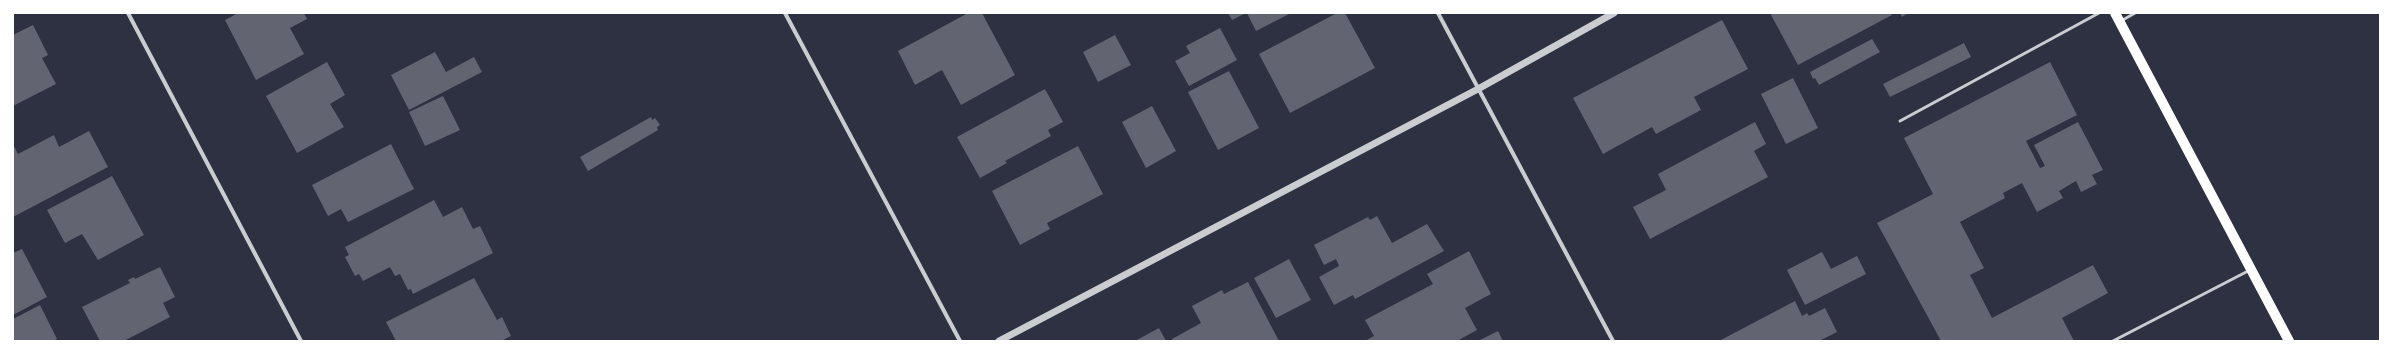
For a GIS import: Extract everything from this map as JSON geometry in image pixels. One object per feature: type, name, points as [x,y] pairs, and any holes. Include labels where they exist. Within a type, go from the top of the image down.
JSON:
[{"type":"main road","points":[[2117,17],[2289,341]]},
{"type":"street","points":[[128,13],[301,341]]},
{"type":"street","points":[[786,13],[960,341]]},
{"type":"street","points":[[1438,13],[1613,341]]},
{"type":"street","points":[[999,341],[1478,89],[1614,13]]},
{"type":"lane","points":[[1900,121],[2099,13]]},
{"type":"lane","points":[[2117,17],[2135,13]]},
{"type":"lane","points":[[2113,341],[2251,270]]},
{"type":"building","points":[[238,13],[304,13],[307,19],[290,28],[304,54],[256,80],[225,20]]},
{"type":"building","points":[[968,13],[982,13],[1015,75],[961,105],[942,70],[915,85],[898,51]]},
{"type":"building","points":[[1228,13],[1246,13],[1232,20]]},
{"type":"building","points":[[1247,13],[1291,13],[1256,31]]},
{"type":"building","points":[[1337,13],[1345,13],[1375,68],[1290,113],[1259,54]]},
{"type":"building","points":[[1770,13],[1891,13],[1892,15],[1798,65]]},
{"type":"building","points":[[1900,13],[1908,13],[1902,17]]},
{"type":"building","points":[[1722,20],[1748,69],[1694,97],[1701,110],[1656,134],[1652,127],[1603,154],[1573,98]]},
{"type":"building","points":[[33,25],[48,55],[42,58],[56,84],[13,106],[13,35]]},
{"type":"building","points":[[1220,28],[1237,60],[1189,86],[1175,61],[1190,53],[1186,46]]},
{"type":"building","points":[[1115,35],[1131,65],[1098,82],[1083,52]]},
{"type":"building","points":[[1872,39],[1880,52],[1819,85],[1815,78],[1813,79],[1810,72]]},
{"type":"building","points":[[1964,43],[1971,57],[1890,97],[1883,84]]},
{"type":"building","points":[[435,52],[446,72],[474,57],[482,72],[409,110],[391,75]]},
{"type":"building","points":[[327,62],[345,95],[330,104],[344,127],[297,153],[266,96]]},
{"type":"building","points":[[2050,62],[2077,115],[2026,141],[2040,168],[2045,166],[2034,145],[2078,122],[2103,170],[2092,175],[2097,184],[2081,192],[2076,181],[2059,191],[2063,198],[2037,212],[2022,183],[2003,193],[2005,198],[1960,222],[1984,268],[1970,275],[1992,318],[2093,265],[2108,293],[2062,318],[2074,341],[1941,341],[1877,223],[1933,194],[1904,138]]},
{"type":"building","points":[[1229,71],[1259,128],[1218,150],[1188,92]]},
{"type":"building","points":[[1793,78],[1818,128],[1786,144],[1761,94]]},
{"type":"building","points":[[1045,89],[1063,122],[1048,130],[1051,136],[1005,161],[1007,163],[980,178],[957,137]]},
{"type":"building","points":[[443,96],[460,130],[425,146],[409,112]]},
{"type":"building","points":[[1152,106],[1176,151],[1146,168],[1122,122]]},
{"type":"building","points":[[651,117],[652,120],[655,118],[660,125],[657,127],[658,130],[588,171],[580,157]]},
{"type":"building","points":[[1755,122],[1766,144],[1754,151],[1768,177],[1650,239],[1633,207],[1666,190],[1658,174]]},
{"type":"building","points":[[89,131],[108,167],[13,217],[13,144],[18,154],[54,135],[59,147]]},
{"type":"building","points":[[391,144],[414,189],[348,222],[341,209],[328,216],[312,185]]},
{"type":"building","points":[[1078,146],[1103,194],[1047,223],[1050,229],[1020,245],[992,191]]},
{"type":"building","points":[[112,176],[144,235],[98,260],[82,234],[65,243],[47,210]]},
{"type":"building","points":[[434,200],[443,217],[462,207],[473,229],[480,226],[493,253],[413,294],[411,289],[408,290],[400,274],[395,276],[390,267],[363,281],[359,274],[355,276],[345,257],[349,255],[345,247]]},
{"type":"building","points":[[1377,216],[1392,243],[1427,224],[1444,251],[1355,299],[1353,295],[1334,305],[1319,277],[1339,266],[1336,259],[1324,265],[1314,245],[1368,217],[1370,220]]},
{"type":"building","points":[[22,249],[47,297],[13,315],[13,253]]},
{"type":"building","points":[[1469,251],[1491,294],[1465,308],[1477,330],[1457,341],[1365,341],[1374,336],[1365,320],[1433,284],[1427,274]]},
{"type":"building","points":[[1822,252],[1831,269],[1857,256],[1866,274],[1805,305],[1787,270]]},
{"type":"building","points":[[1289,259],[1311,300],[1276,318],[1254,278]]},
{"type":"building","points":[[160,267],[175,297],[163,303],[170,317],[124,341],[100,341],[82,307],[130,283],[128,280],[134,277],[135,279]]},
{"type":"building","points":[[474,278],[497,320],[502,317],[511,336],[501,341],[396,341],[386,322]]},
{"type":"building","points":[[1248,282],[1279,341],[1173,341],[1172,339],[1201,323],[1192,306],[1222,290],[1224,294]]},
{"type":"building","points":[[1795,301],[1802,316],[1807,313],[1809,316],[1825,308],[1837,332],[1819,341],[1719,341]]},
{"type":"building","points":[[40,305],[57,339],[53,341],[13,341],[13,319]]},
{"type":"building","points":[[1159,328],[1166,341],[1135,341]]},
{"type":"building","points":[[1498,331],[1503,341],[1478,341]]}]
